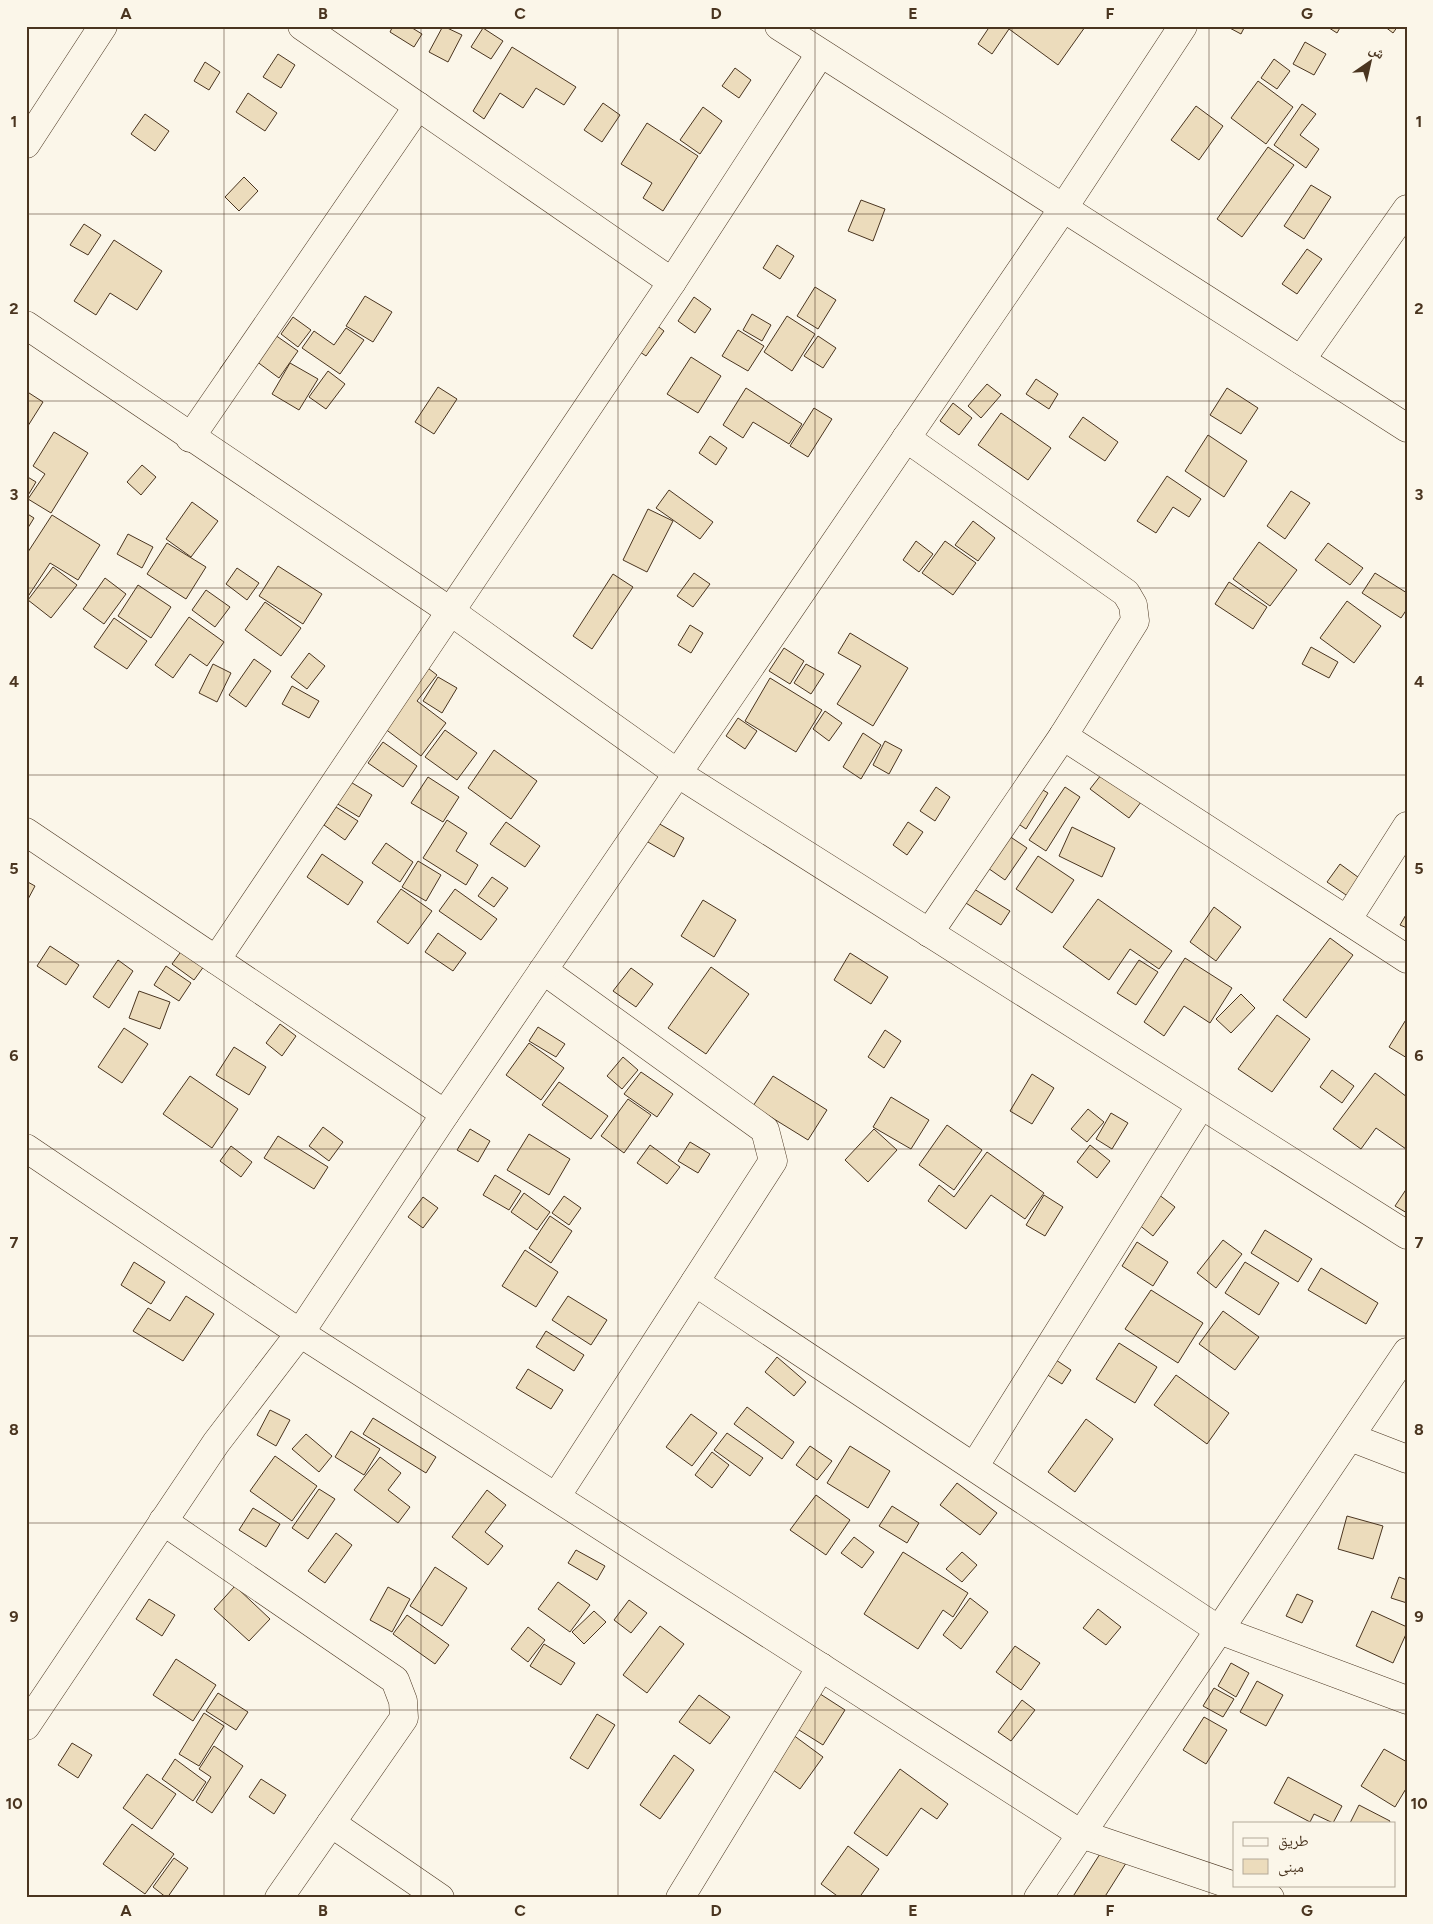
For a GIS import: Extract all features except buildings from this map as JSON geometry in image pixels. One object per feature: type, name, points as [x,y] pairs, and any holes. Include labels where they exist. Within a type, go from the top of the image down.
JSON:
[{"type":"street","points":[[26,144],[103,26]]},
{"type":"street","points":[[302,26],[672,282]]},
{"type":"street","points":[[779,26],[1407,428]]},
{"type":"street","points":[[26,1726],[216,1443],[300,1333],[445,1114],[1064,207],[1183,26]]},
{"type":"street","points":[[216,960],[672,282],[820,54]]},
{"type":"street","points":[[190,438],[418,106]]},
{"type":"street","points":[[1301,360],[1407,209]]},
{"type":"street","points":[[26,325],[190,438],[450,611],[677,773],[1407,1235]]},
{"type":"street","points":[[906,438],[1126,593],[1133,606],[1135,621],[1064,736],[929,933]]},
{"type":"street","points":[[1064,736],[1407,959]]},
{"type":"street","points":[[1347,920],[1407,826]]},
{"type":"street","points":[[26,832],[445,1114]]},
{"type":"street","points":[[543,970],[765,1130],[773,1161],[556,1498]]},
{"type":"street","points":[[974,1467],[1201,1105]]},
{"type":"street","points":[[26,1148],[300,1333],[1081,1834],[1233,1885]]},
{"type":"street","points":[[695,1282],[1219,1630],[1407,1700]]},
{"type":"street","points":[[1038,1898],[1407,1352]]},
{"type":"street","points":[[1350,1437],[1407,1459]]},
{"type":"street","points":[[163,1521],[395,1680],[403,1701],[404,1718],[279,1898]]},
{"type":"street","points":[[680,1898],[821,1667]]},
{"type":"street","points":[[331,1823],[440,1898]]},
{"type":"street","points":[[1235,1886],[1270,1898]]}]
